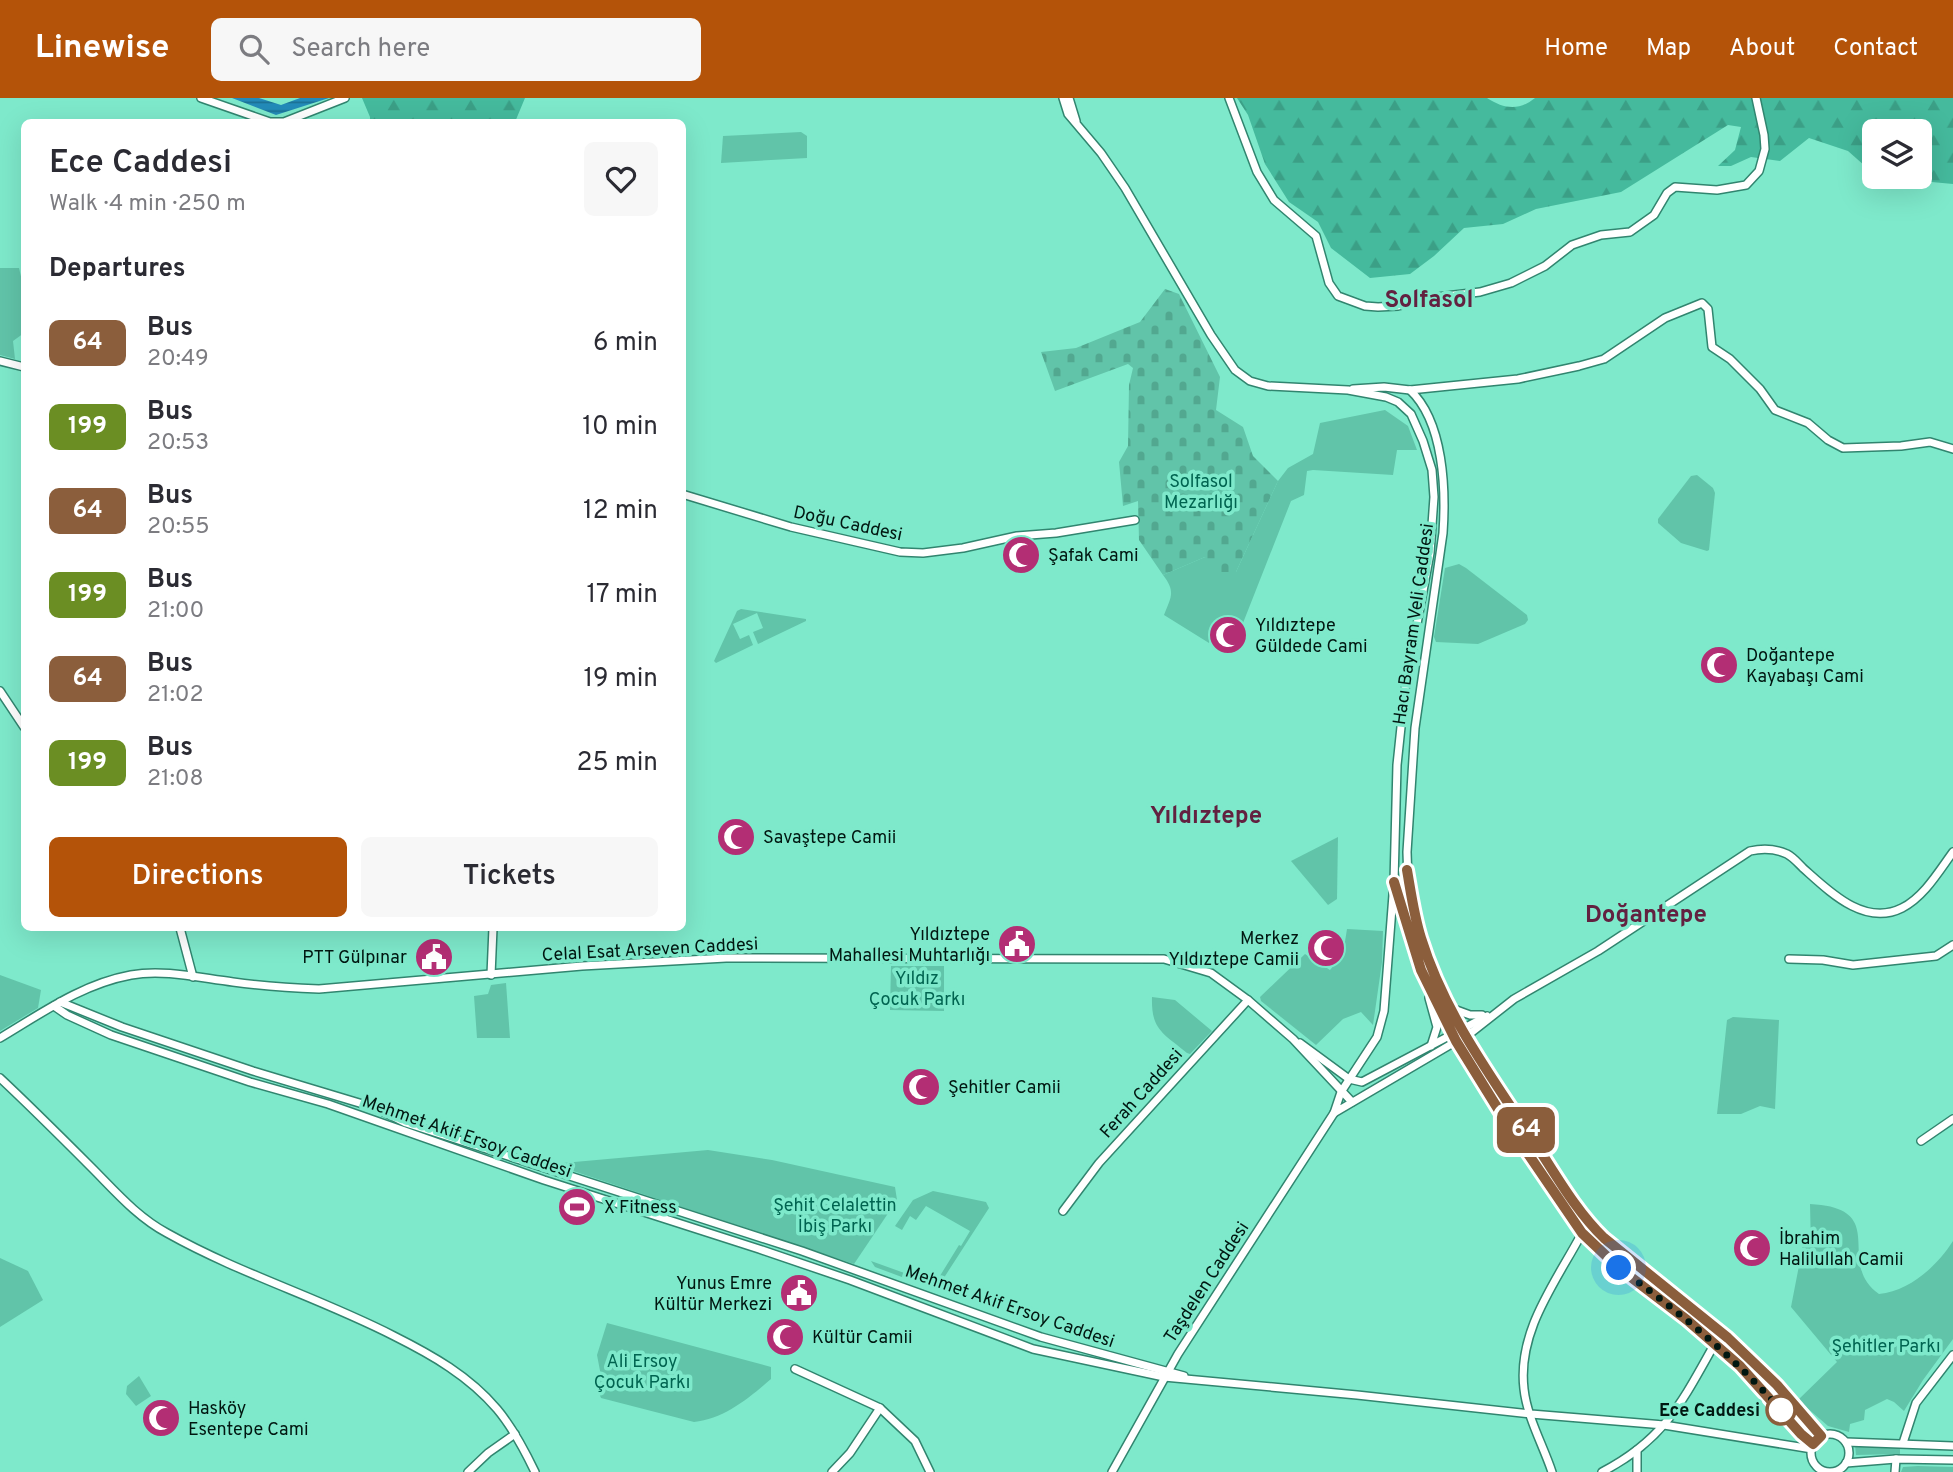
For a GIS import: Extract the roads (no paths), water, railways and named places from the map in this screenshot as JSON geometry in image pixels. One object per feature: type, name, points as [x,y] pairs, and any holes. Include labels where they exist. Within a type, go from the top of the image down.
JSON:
[{"type":"main road","points":[[201,98],[261,119]]},
{"type":"main road","points":[[292,119],[345,98]]},
{"type":"main road","points":[[1063,98],[1068,114],[1121,182],[1235,370],[1250,381],[1268,386],[1348,390],[1384,387],[1410,390],[1518,379],[1604,359],[1665,318],[1702,303],[1708,309],[1712,347],[1730,359],[1775,410],[1808,423],[1828,440],[1843,448],[1930,442],[1953,449]]},
{"type":"main road","points":[[1069,98],[1076,122]]},
{"type":"main road","points":[[1229,98],[1257,172],[1274,200],[1316,236],[1329,283],[1338,296],[1365,306],[1378,307],[1480,292],[1511,284],[1545,266],[1572,246],[1601,235],[1626,233],[1654,215],[1667,192],[1675,187],[1717,190],[1746,185],[1759,171],[1765,149],[1765,135],[1756,98]]},
{"type":"main road","points":[[0,361],[21,366]]},
{"type":"main road","points":[[1334,1114],[1341,1092],[1373,1044],[1382,1020],[1394,882],[1397,765],[1401,725],[1430,553],[1434,497],[1432,470],[1411,414],[1398,402],[1348,390]]},
{"type":"main road","points":[[1398,402],[1410,390]]},
{"type":"main road","name":"Hacı Bayram Veli Caddesi","points":[[1410,390],[1422,404],[1436,441],[1443,468],[1445,502],[1411,766],[1407,870],[1422,939],[1464,1032],[1594,1228],[1728,1338],[1777,1385],[1821,1436]]},
{"type":"main road","name":"Doğu Caddesi","points":[[686,495],[792,527],[900,552],[923,553],[963,548],[1017,536],[1056,533],[1135,520]]},
{"type":"main road","points":[[0,691],[21,722]]},
{"type":"main road","points":[[1334,1114],[1493,1012],[1598,951],[1750,851],[1772,849],[1790,855],[1845,903],[1861,911],[1879,913],[1902,908],[1910,903],[1953,852]]},
{"type":"main road","points":[[1394,882],[1437,1027],[1430,1047]]},
{"type":"main road","points":[[181,931],[193,977]]},
{"type":"main road","points":[[491,975],[493,931]]},
{"type":"main road","points":[[1789,959],[1823,960],[1853,965],[1936,956],[1953,945]]},
{"type":"main road","name":"Celal Esat Arseven Caddesi","points":[[0,1038],[57,1004],[102,983],[133,975],[166,974],[319,989],[582,966],[726,958],[1164,959],[1211,972],[1293,1039]]},
{"type":"main road","points":[[1421,970],[1454,1038],[1503,1117],[1582,1233],[1619,1268],[1687,1320],[1761,1386],[1812,1447],[1815,1468],[1835,1471],[1846,1463],[1896,1458],[1953,1460]]},
{"type":"main road","name":"Ferah Caddesi","points":[[1063,1211],[1099,1163],[1248,1000]]},
{"type":"main road","name":"Mehmet Akif Ersoy Caddesi","points":[[57,1004],[253,1071],[376,1108],[406,1123],[802,1251],[1041,1337],[1166,1374]]},
{"type":"main road","name":"Mehmet Akif Ersoy Caddesi","points":[[57,1004],[67,1015],[111,1035],[250,1082],[328,1104],[603,1200],[759,1249],[1033,1349],[1195,1379],[1664,1425],[1812,1447]]},
{"type":"main road","points":[[1451,1008],[1470,1016],[1493,1012]]},
{"type":"main road","points":[[1351,1080],[1368,1080],[1430,1047],[1454,1038]]},
{"type":"main road","points":[[1293,1039],[1351,1080],[1359,1091],[1354,1100]]},
{"type":"main road","points":[[1293,1039],[1341,1092],[1354,1100]]},
{"type":"main road","points":[[0,1078],[128,1205],[165,1232],[265,1280],[337,1308],[421,1349],[474,1386],[497,1408],[515,1434],[535,1472]]},
{"type":"main road","name":"Taşdelen Caddesi","points":[[1112,1472],[1166,1374],[1334,1114]]},
{"type":"main road","points":[[1922,1141],[1953,1119]]},
{"type":"main road","points":[[1552,1472],[1524,1391],[1526,1343],[1536,1316],[1582,1233]]},
{"type":"main road","points":[[1602,1472],[1650,1441],[1679,1407],[1714,1345]]},
{"type":"main road","points":[[1903,1443],[1916,1403],[1953,1355]]},
{"type":"main road","points":[[795,1369],[880,1408],[915,1441],[930,1472]]},
{"type":"main road","points":[[832,1472],[850,1453],[880,1408]]},
{"type":"main road","points":[[468,1472],[481,1458],[515,1434]]},
{"type":"main road","points":[[1812,1447],[1821,1436],[1838,1435],[1846,1443],[1849,1453],[1846,1463]]},
{"type":"main road","points":[[1846,1443],[1953,1446]]},
{"type":"main road","points":[[1637,1450],[1637,1472]]},
{"type":"main road","points":[[1895,1472],[1896,1458]]},
{"type":"place","name":"Şafak Cami","points":[[1021,555]]},
{"type":"place","name":"Yıldıztepe Güldede Cami","points":[[1228,635]]},
{"type":"place","name":"Doğantepe Kayabaşı Cami","points":[[1719,665]]},
{"type":"place","name":"Savaştepe Camii","points":[[736,837]]},
{"type":"place","name":"Yıldıztepe Mahallesi Muhtarlığı","points":[[1017,944]]},
{"type":"place","name":"Merkez Yıldıztepe Camii","points":[[1326,948]]},
{"type":"place","name":"PTT Gülpınar","points":[[434,957]]},
{"type":"place","name":"Şehitler Camii","points":[[921,1087]]},
{"type":"place","name":"X Fitness","points":[[577,1207]]},
{"type":"place","name":"İbrahim Halilullah Camii","points":[[1752,1248]]},
{"type":"place","name":"Yunus Emre Kültür Merkezi","points":[[799,1293]]},
{"type":"place","name":"Kültür Camii","points":[[785,1337]]},
{"type":"place","name":"Ece Caddesi","points":[[1781,1410]]},
{"type":"place","name":"Hasköy Esentepe Cami","points":[[161,1418]]},
{"type":"district","name":"Solfasol","points":[[1429,299]]},
{"type":"district","name":"Yıldıztepe","points":[[1206,815]]},
{"type":"district","name":"Doğantepe","points":[[1646,914]]},
{"type":"park label","name":"Solfasol Mezarlığı","points":[[1201,491]]},
{"type":"park label","name":"Yıldız Çocuk Parkı","points":[[917,988]]},
{"type":"park label","name":"Şehit Celalettin İbiş Parkı","points":[[835,1215]]},
{"type":"park label","name":"Şehitler Parkı","points":[[1886,1346]]},
{"type":"park label","name":"Ali Ersoy Çocuk Parkı","points":[[642,1371]]}]
